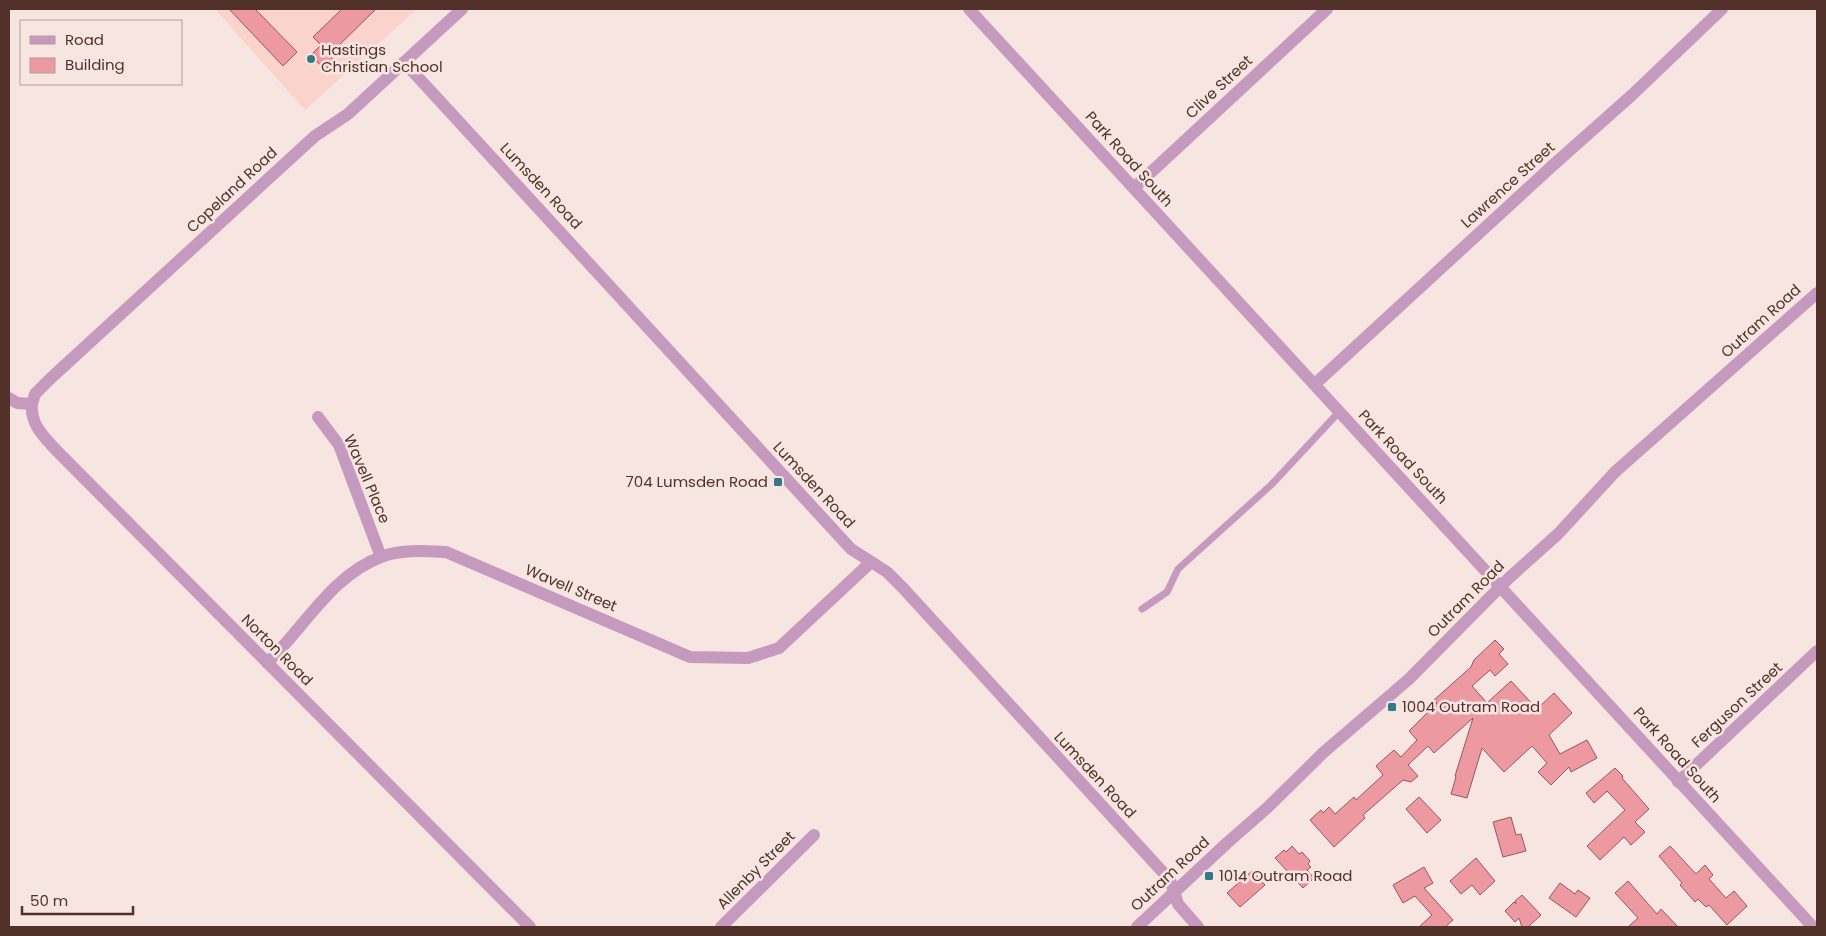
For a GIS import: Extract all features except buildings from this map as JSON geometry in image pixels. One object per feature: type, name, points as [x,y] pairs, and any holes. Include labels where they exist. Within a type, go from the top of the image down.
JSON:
[{"type":"street","name":"Copeland Road","points":[[32,404],[35,394],[51,378],[315,136],[348,114],[462,9]]},
{"type":"street","name":"Park Road South","points":[[969,9],[1813,927]]},
{"type":"street","name":"Clive Street","points":[[1134,188],[1327,9]]},
{"type":"street","name":"Lawrence Street","points":[[1315,384],[1632,95],[1722,9]]},
{"type":"street","name":"Lumsden Road","points":[[404,62],[851,549],[887,572],[903,588],[1170,880],[1178,904],[1198,927]]},
{"type":"street","name":"Outram Road","points":[[1137,927],[1267,808],[1324,752],[1409,679],[1501,587],[1558,534],[1616,472],[1817,293]]},
{"type":"street","points":[[9,398],[16,403],[32,404]]},
{"type":"street","name":"Norton Road","points":[[32,404],[31,413],[34,422],[40,433],[56,450],[530,927]]},
{"type":"street","name":"Wavell Place","points":[[318,416],[339,445],[382,557]]},
{"type":"street","name":"Wavell Street","points":[[267,663],[339,584],[358,569],[382,557],[416,551],[446,552],[690,657],[748,658],[780,648],[870,562]]},
{"type":"street","name":"Ferguson Street","points":[[1678,782],[1817,651]]},
{"type":"street","name":"Allenby Street","points":[[721,927],[814,835]]},
{"type":"lane","points":[[1142,609],[1167,592],[1178,568],[1271,485],[1340,412]]},
{"type":"shaded area","name":"Hastings Christian School","points":[[215,9],[417,9],[305,110]]},
{"type":"place","name":"Hastings Christian School","points":[[311,59]]},
{"type":"place","name":"704 Lumsden Road","points":[[778,482]]},
{"type":"place","name":"1004 Outram Road","points":[[1392,707]]},
{"type":"place","name":"1014 Outram Road","points":[[1209,876]]}]
